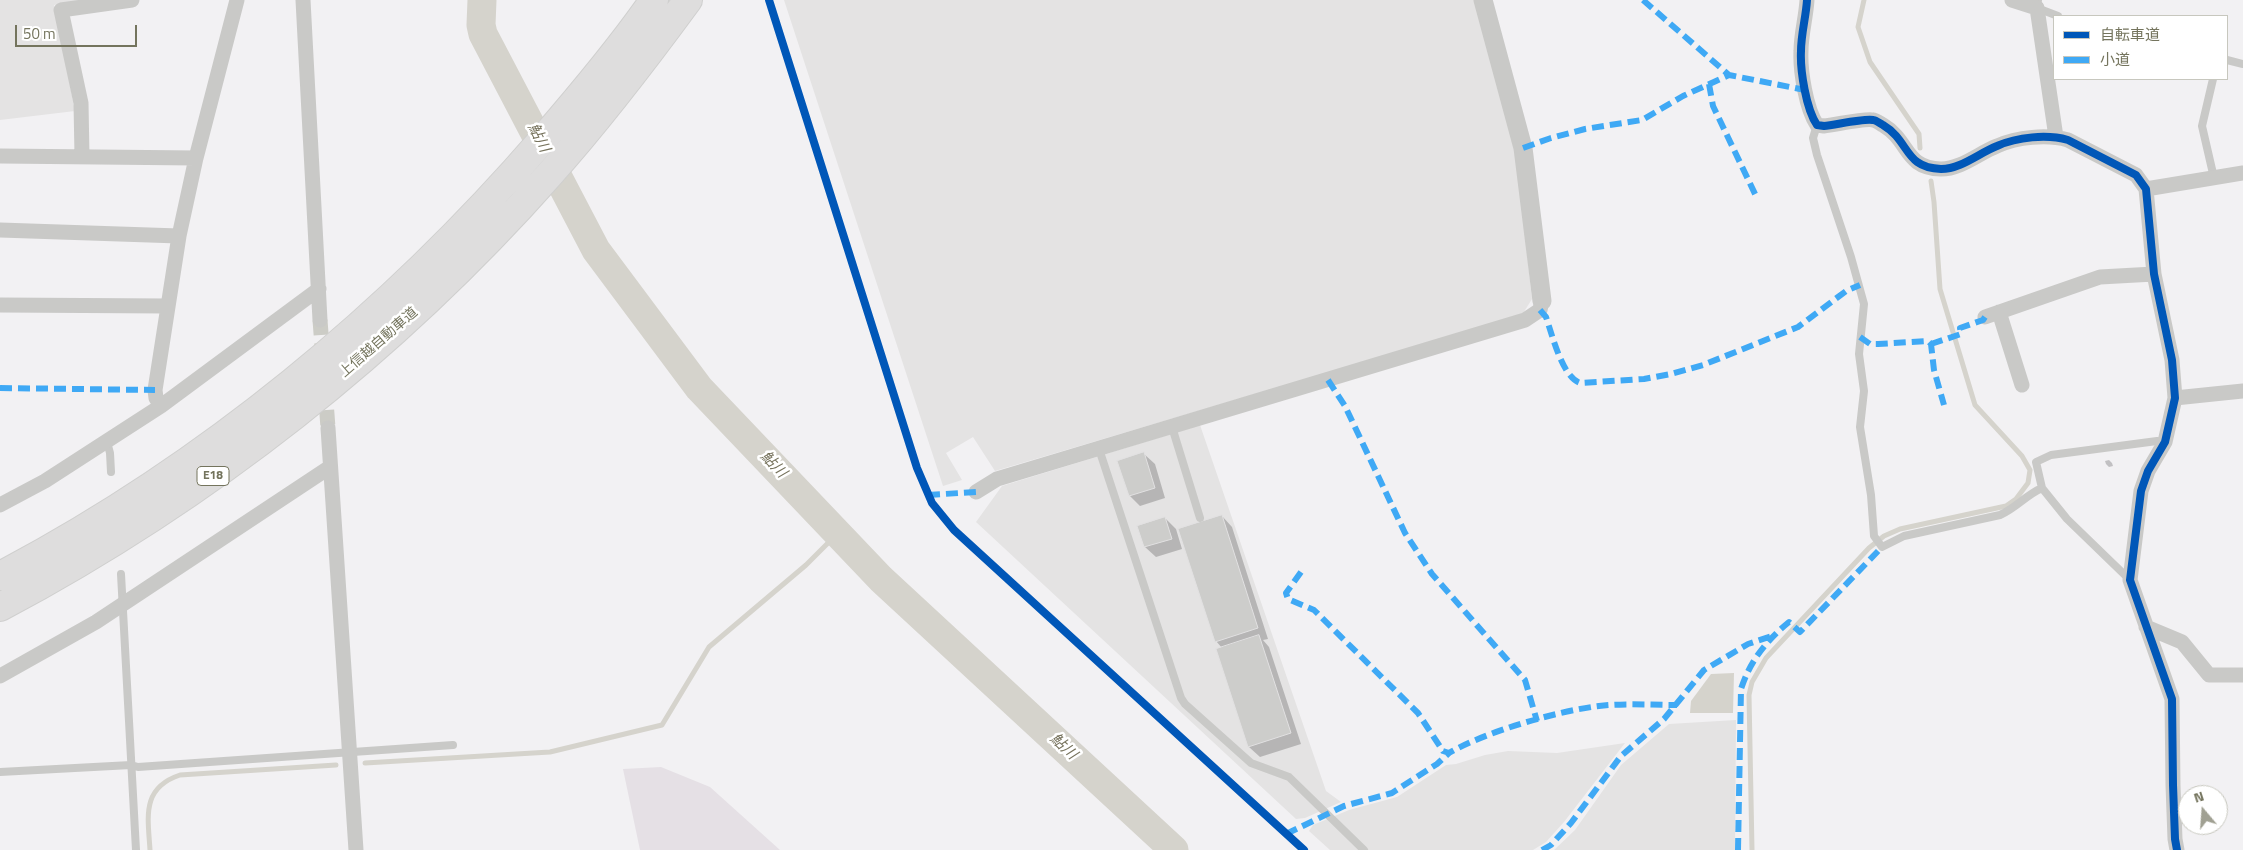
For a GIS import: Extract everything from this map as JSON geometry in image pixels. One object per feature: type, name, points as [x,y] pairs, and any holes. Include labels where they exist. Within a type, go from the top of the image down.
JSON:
[{"type":"highway","name":"上信越自動車道","points":[[0,576],[97,520],[224,435],[287,386],[399,289],[506,181],[569,110],[654,0]]},
{"type":"highway","name":"上信越自動車道","points":[[0,608],[111,544],[240,457],[304,408],[408,319],[487,242],[550,174],[633,74],[688,0]]},
{"type":"street","points":[[82,156],[81,103],[61,10],[132,0]]},
{"type":"street","points":[[161,406],[156,398],[155,390],[179,236],[196,158],[237,0]]},
{"type":"street","points":[[303,0],[320,320]]},
{"type":"street","points":[[976,492],[997,479],[1524,320],[1540,310],[1542,301],[1523,148],[1483,0]]},
{"type":"street","points":[[1807,0],[1801,52],[1806,90],[1811,112],[1817,125],[1824,126],[1874,120],[1895,132],[1912,160],[1922,166],[1942,169],[1962,164],[1997,146],[2010,142],[2056,137],[2068,140],[2136,175],[2146,189],[2154,274],[2172,360],[2175,398],[2165,442],[2148,472],[2141,491],[2130,580],[2172,699],[2173,794],[2177,850]]},
{"type":"street","points":[[2012,0],[2038,4],[2056,137]]},
{"type":"street","points":[[0,156],[196,158]]},
{"type":"street","points":[[2146,189],[2243,173]]},
{"type":"street","points":[[0,230],[179,236]]},
{"type":"street","points":[[2022,385],[1992,314],[2100,277],[2154,274]]},
{"type":"street","points":[[0,505],[45,481],[161,406],[319,289]]},
{"type":"street","points":[[0,305],[167,306]]},
{"type":"street","points":[[2175,398],[2243,392]]},
{"type":"street","points":[[328,428],[356,850]]},
{"type":"street","points":[[0,676],[36,657],[122,604],[228,536],[318,473],[330,467]]},
{"type":"street","points":[[2146,627],[2182,642],[2209,675],[2243,675]]},
{"type":"lane","points":[[2038,4],[2056,15]]},
{"type":"lane","points":[[2228,60],[2243,64]]},
{"type":"lane","points":[[2213,80],[2202,126],[2214,178]]},
{"type":"lane","points":[[1817,125],[1813,138],[1817,155],[1851,256],[1864,304],[1859,354],[1864,391],[1860,428],[1871,495],[1874,536],[1882,547],[1904,536],[2000,515],[2014,508],[2029,494],[2042,488]]},
{"type":"lane","points":[[1172,427],[1200,518]]},
{"type":"lane","points":[[2130,580],[2067,520],[2042,488],[2036,462],[2051,455],[2157,441],[2165,442]]},
{"type":"lane","points":[[107,442],[110,453],[111,472]]},
{"type":"lane","points":[[1099,449],[1181,698],[1185,704],[1251,763],[1289,777],[1364,850]]},
{"type":"lane","points":[[121,574],[136,850]]},
{"type":"lane","points":[[0,772],[131,765],[138,767],[453,745]]},
{"type":"shaded area","points":[[0,0],[92,0],[54,5],[75,111],[0,120]]},
{"type":"shaded area","points":[[784,0],[1476,0],[1517,161],[1532,299],[1522,315],[995,471],[973,437],[946,453],[962,480],[943,486]]},
{"type":"shaded area","points":[[1200,425],[1326,791],[1341,802],[1305,818],[1296,819],[976,522],[1002,486]]},
{"type":"shaded area","points":[[1734,673],[1733,713],[1690,713],[1691,701],[1711,674]]},
{"type":"shaded area","points":[[1736,720],[1735,850],[1554,850],[1575,830],[1621,765],[1669,724]]},
{"type":"shaded area","points":[[1625,743],[1564,822],[1546,842],[1533,850],[1330,850],[1309,831],[1313,825],[1349,810],[1397,797],[1446,765],[1508,751],[1557,753]]},
{"type":"shaded area","points":[[661,767],[710,787],[780,850],[640,850],[623,769]]},
{"type":"building","points":[[1144,452],[1155,488],[1129,496],[1117,461]]},
{"type":"building","points":[[1222,515],[1258,628],[1215,642],[1178,529]]},
{"type":"building","points":[[1165,517],[1172,539],[1144,547],[1137,526]]},
{"type":"building","points":[[1259,635],[1291,733],[1248,747],[1216,649]]},
{"type":"waterway","name":"鮎川","points":[[482,0],[481,25],[483,34],[596,250],[699,388],[881,579],[1174,850]]},
{"type":"waterway","points":[[1864,0],[1858,27],[1870,62],[1919,134],[1920,148]]},
{"type":"waterway","points":[[1752,850],[1749,695],[1752,682],[1766,658],[1869,548],[1884,536],[1900,529],[2006,506],[2016,499],[2028,483],[2030,470],[2022,456],[1975,405],[1940,289],[1931,181]]},
{"type":"waterway","points":[[365,763],[550,752],[662,725],[709,647],[806,565],[838,533]]},
{"type":"waterway","points":[[150,850],[148,815],[153,796],[167,781],[180,775],[336,765]]},
{"type":"tunnel","points":[[320,320],[323,359]]},
{"type":"tunnel","points":[[325,387],[328,428]]},
{"type":"marked path","points":[[1643,0],[1729,75]]},
{"type":"marked path","points":[[1523,148],[1585,129],[1642,120],[1683,96],[1729,75],[1805,90]]},
{"type":"marked path","points":[[1709,84],[1713,106],[1756,196]]},
{"type":"marked path","points":[[1540,310],[1546,317],[1563,364],[1568,373],[1580,383],[1644,379],[1703,365],[1798,327],[1846,291],[1860,285]]},
{"type":"marked path","points":[[1931,344],[1961,334],[1960,328],[1983,320],[1985,317]]},
{"type":"marked path","points":[[1860,337],[1870,344],[1928,341],[1931,344],[1934,370],[1944,405]]},
{"type":"marked path","points":[[1328,380],[1345,406],[1405,533],[1432,574],[1525,680],[1537,721]]},
{"type":"marked path","points":[[0,388],[155,390]]},
{"type":"marked path","points":[[928,495],[976,492]]},
{"type":"marked path","points":[[1738,850],[1741,689],[1749,669],[1766,644],[1781,629],[1789,622],[1800,632],[1882,547]]},
{"type":"marked path","points":[[1301,572],[1286,593],[1288,599],[1314,610],[1418,713],[1443,751],[1449,753],[1501,730],[1563,712],[1599,706],[1677,705]]},
{"type":"marked path","points":[[1542,850],[1551,845],[1571,823],[1621,756],[1664,719],[1704,670],[1748,644],[1772,636]]},
{"type":"marked path","points":[[1286,834],[1344,806],[1392,793],[1437,764],[1449,753]]},
{"type":"cycle path","points":[[769,0],[917,468],[932,503],[954,530],[1304,850]]},
{"type":"cycle path","points":[[1807,0],[1801,59],[1807,100],[1817,125],[1824,126],[1864,120],[1876,121],[1892,131],[1908,153],[1920,164],[1941,169],[1956,166],[1990,149],[2014,140],[2032,137],[2060,138],[2068,140],[2136,175],[2146,189],[2154,274],[2172,360],[2175,398],[2165,442],[2148,471],[2141,491],[2130,580],[2172,699],[2173,785],[2177,850]]}]
